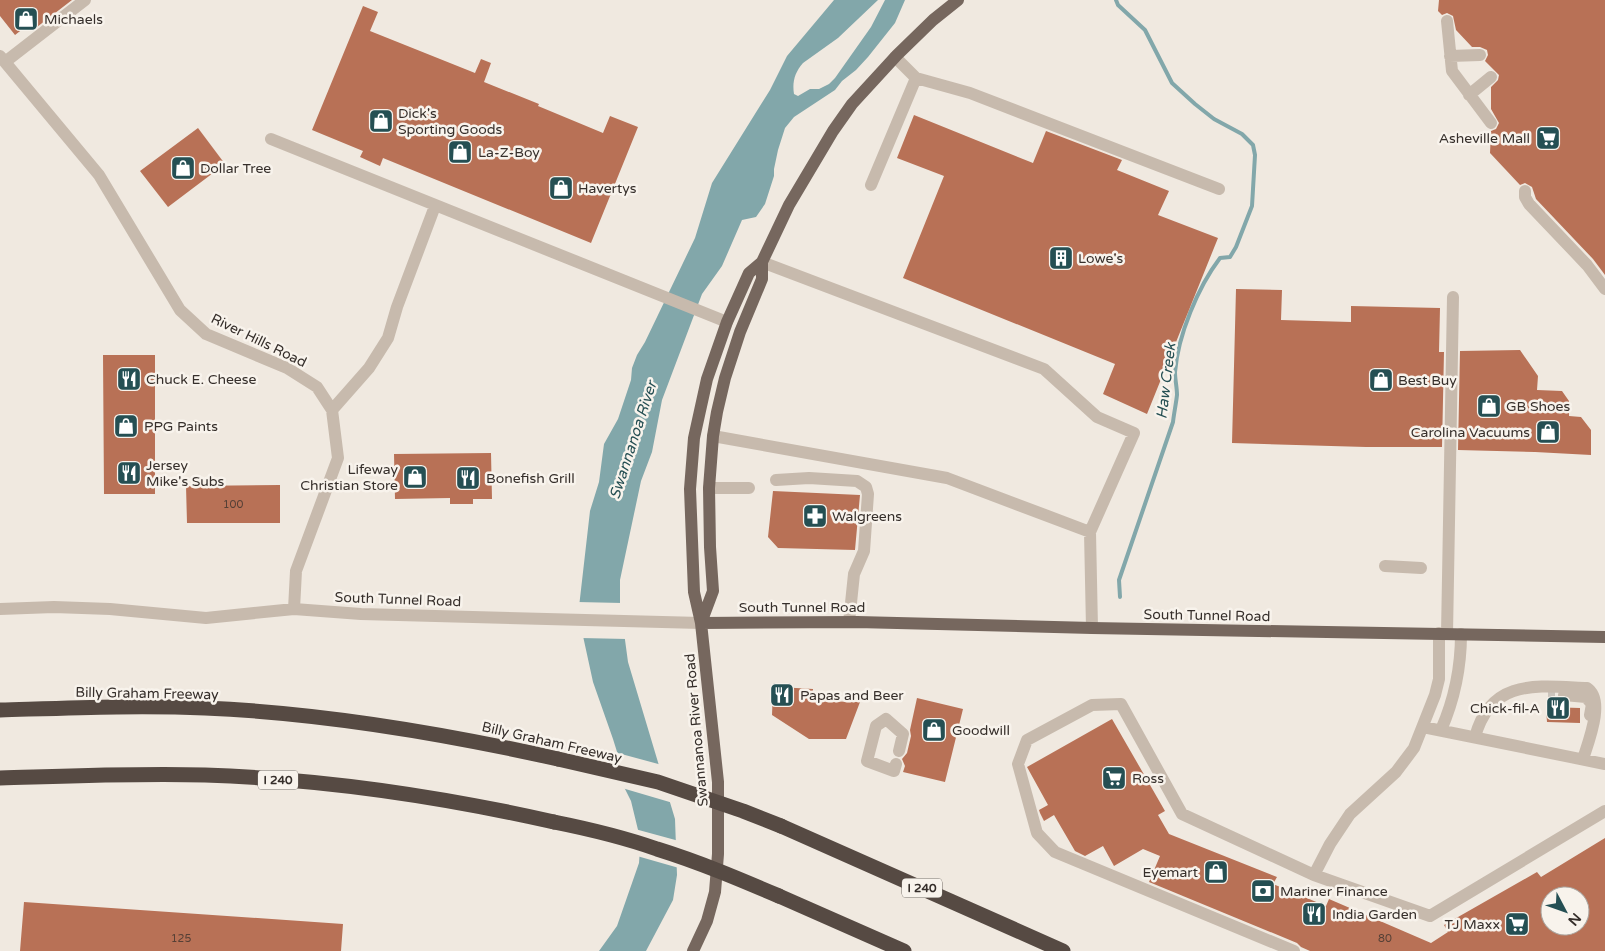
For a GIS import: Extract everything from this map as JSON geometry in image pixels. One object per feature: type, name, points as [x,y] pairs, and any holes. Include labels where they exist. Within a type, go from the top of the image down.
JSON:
[{"type":"highway","name":"Billy Graham Freeway","points":[[0,710],[145,707],[205,708],[280,714],[401,728],[481,742],[558,759],[658,782],[743,811],[1063,951]]},
{"type":"highway","name":"I 240","points":[[0,778],[205,775],[321,783],[497,809],[607,834],[657,848],[718,870],[904,951]]},
{"type":"main road","name":"Swannanoa River Road","points":[[701,622],[713,591],[709,488],[713,436],[719,403],[732,354],[762,279],[762,262],[788,205],[833,131],[852,104],[895,56],[933,20],[958,0]]},
{"type":"main road","name":"Swannanoa River Road","points":[[693,951],[707,921],[715,892],[718,854],[718,782],[701,622],[694,592],[690,518],[694,438],[707,379],[727,322],[749,272],[762,262]]},
{"type":"main road","name":"South Tunnel Road","points":[[701,622],[848,622],[1605,637]]},
{"type":"street","points":[[2,59],[85,0]]},
{"type":"street","points":[[1447,21],[1452,71],[1491,123]]},
{"type":"street","points":[[895,56],[916,78],[970,94],[1219,188]]},
{"type":"street","points":[[1450,56],[1480,56]]},
{"type":"street","name":"River Hills Road","points":[[2,59],[99,175],[180,310],[206,334],[287,368],[317,387],[332,410],[338,458],[296,571],[294,609]]},
{"type":"street","points":[[1469,95],[1491,77]]},
{"type":"street","points":[[871,186],[916,78]]},
{"type":"street","points":[[271,139],[727,322]]},
{"type":"street","points":[[1525,190],[1525,196],[1529,204],[1587,265],[1605,289]]},
{"type":"street","points":[[332,410],[369,368],[388,338],[397,306],[435,206]]},
{"type":"street","points":[[762,262],[1044,369],[1097,417],[1134,433],[1090,532],[1092,628]]},
{"type":"street","points":[[1314,875],[1330,844],[1350,814],[1374,793],[1407,759],[1431,710],[1439,679],[1443,634],[1453,297]]},
{"type":"street","points":[[713,436],[946,478],[1090,532]]},
{"type":"street","points":[[776,480],[809,478],[857,481],[866,487],[868,494],[864,551],[854,574],[848,622]]},
{"type":"street","points":[[709,488],[749,488]]},
{"type":"street","points":[[1385,566],[1421,568]]},
{"type":"street","name":"South Tunnel Road","points":[[0,609],[54,607],[110,609],[206,618],[294,609],[360,614],[544,620],[701,622]]},
{"type":"street","points":[[1441,730],[1455,692],[1461,655],[1460,634]]},
{"type":"street","points":[[1479,738],[1482,716],[1487,708],[1514,690],[1544,687],[1587,688],[1592,690],[1597,696],[1599,710],[1579,758]]},
{"type":"street","points":[[1479,738],[1492,712],[1507,700],[1525,694],[1586,697],[1592,704],[1592,708],[1579,758]]},
{"type":"street","points":[[1294,951],[1055,852],[1037,832],[1018,764],[1027,740],[1092,704],[1121,704],[1182,814],[1314,875],[1430,916],[1605,811]]},
{"type":"street","points":[[1423,726],[1605,764]]},
{"type":"water","name":"Swannanoa River","points":[[834,0],[878,0],[838,38],[803,63],[796,74],[793,85],[794,94],[798,96],[810,89],[819,89],[829,84],[835,78],[871,27],[885,0],[905,0],[895,23],[856,70],[842,81],[835,90],[794,117],[785,128],[778,150],[774,176],[765,204],[756,217],[742,220],[722,266],[702,294],[662,400],[652,452],[641,481],[620,580],[620,603],[628,662],[675,819],[677,875],[673,900],[646,951],[599,951],[617,926],[639,863],[640,849],[639,834],[631,801],[622,783],[618,755],[593,682],[579,607],[590,511],[599,482],[604,444],[618,419],[637,355],[695,238],[712,183],[770,90],[787,56]]},
{"type":"pier","points":[[577,602],[622,603],[627,639],[581,638]]},
{"type":"pier","points":[[614,752],[662,765],[673,803],[622,788],[619,783]]},
{"type":"pier","points":[[635,829],[679,841],[679,868],[637,856]]},
{"type":"building","name":"Michaels","points":[[0,0],[72,0],[37,27],[33,21],[15,35],[0,16]]},
{"type":"building","name":"Asheville Mall","points":[[1439,0],[1605,0],[1605,275],[1593,259],[1536,199],[1532,187],[1525,183],[1520,185],[1490,153],[1491,131],[1496,129],[1499,123],[1491,109],[1491,87],[1498,80],[1499,75],[1485,61],[1488,55],[1487,50],[1480,47],[1472,47],[1456,30],[1453,16],[1447,13],[1442,15],[1438,11]]},
{"type":"building","points":[[363,6],[378,12],[370,31],[475,73],[481,59],[491,63],[484,82],[539,104],[538,106],[603,133],[610,116],[638,127],[591,243],[383,158],[380,166],[360,157],[363,151],[312,130]]},
{"type":"building","name":"Lowe's","points":[[914,115],[1033,163],[1046,131],[1122,160],[1117,170],[1169,191],[1158,215],[1218,238],[1147,414],[1103,394],[1115,364],[903,278],[944,176],[897,158]]},
{"type":"building","name":"Dollar Tree","points":[[198,128],[225,164],[168,207],[140,171]]},
{"type":"building","points":[[1236,289],[1282,290],[1281,320],[1351,322],[1351,306],[1440,308],[1439,352],[1444,352],[1442,447],[1232,443]]},
{"type":"building","points":[[1520,350],[1538,376],[1537,390],[1562,391],[1569,401],[1569,416],[1581,417],[1591,430],[1591,455],[1458,450],[1460,351]]},
{"type":"building","points":[[103,355],[155,355],[155,494],[104,494]]},
{"type":"building","points":[[491,453],[492,499],[473,499],[473,504],[450,504],[450,498],[395,499],[394,454]]},
{"type":"building","points":[[280,485],[280,523],[187,523],[186,486]]},
{"type":"building","name":"Walgreens","points":[[773,491],[860,495],[855,550],[778,548],[768,537]]},
{"type":"building","points":[[779,687],[813,689],[813,701],[860,702],[846,739],[809,739],[772,715],[773,689]]},
{"type":"building","name":"Goodwill","points":[[917,698],[963,709],[945,782],[903,772],[905,766],[902,759],[907,753]]},
{"type":"building","name":"Chick-fil-A","points":[[1546,708],[1580,708],[1580,723],[1547,722]]},
{"type":"building","points":[[1112,719],[1165,811],[1158,815],[1169,834],[1277,877],[1273,884],[1326,906],[1329,899],[1431,943],[1448,932],[1444,925],[1537,872],[1541,877],[1605,838],[1605,951],[1310,951],[1297,943],[1149,882],[1160,856],[1143,849],[1114,866],[1103,846],[1085,856],[1075,851],[1054,815],[1044,821],[1039,810],[1048,805],[1027,767]]},
{"type":"building","points":[[24,902],[343,924],[341,951],[20,951]]},
{"type":"waterway","name":"Haw Creek","points":[[1116,0],[1118,5],[1145,30],[1172,83],[1214,119],[1242,134],[1253,145],[1255,155],[1252,206],[1236,247],[1230,257],[1220,258],[1204,283],[1190,312],[1180,343],[1175,372],[1177,395],[1173,422],[1119,580],[1120,597]]},
{"type":"tunnel","points":[[1548,695],[1555,695]]},
{"type":"place","name":"Michaels","points":[[26,19]]},
{"type":"place","name":"Dick's Sporting Goods","points":[[381,121]]},
{"type":"place","name":"Asheville Mall","points":[[1548,138]]},
{"type":"place","name":"La-Z-Boy","points":[[460,152]]},
{"type":"place","name":"Dollar Tree","points":[[183,168]]},
{"type":"place","name":"Havertys","points":[[561,188]]},
{"type":"place","name":"Lowe's","points":[[1061,258]]},
{"type":"place","name":"Chuck E. Cheese","points":[[129,379]]},
{"type":"place","name":"Best Buy","points":[[1381,380]]},
{"type":"place","name":"GB Shoes","points":[[1489,406]]},
{"type":"place","name":"PPG Paints","points":[[126,426]]},
{"type":"place","name":"Carolina Vacuums","points":[[1548,432]]},
{"type":"place","name":"Jersey Mike's Subs","points":[[129,473]]},
{"type":"place","name":"Lifeway Christian Store","points":[[415,477]]},
{"type":"place","name":"Bonefish Grill","points":[[468,478]]},
{"type":"place","name":"Walgreens","points":[[815,516]]},
{"type":"place","name":"Papas and Beer","points":[[782,695]]},
{"type":"place","name":"Chick-fil-A","points":[[1558,708]]},
{"type":"place","name":"Goodwill","points":[[934,730]]},
{"type":"place","name":"Ross","points":[[1114,778]]},
{"type":"place","name":"Eyemart","points":[[1216,872]]},
{"type":"place","name":"Mariner Finance","points":[[1263,891]]},
{"type":"place","name":"India Garden","points":[[1314,914]]},
{"type":"place","name":"TJ Maxx","points":[[1517,924]]}]
